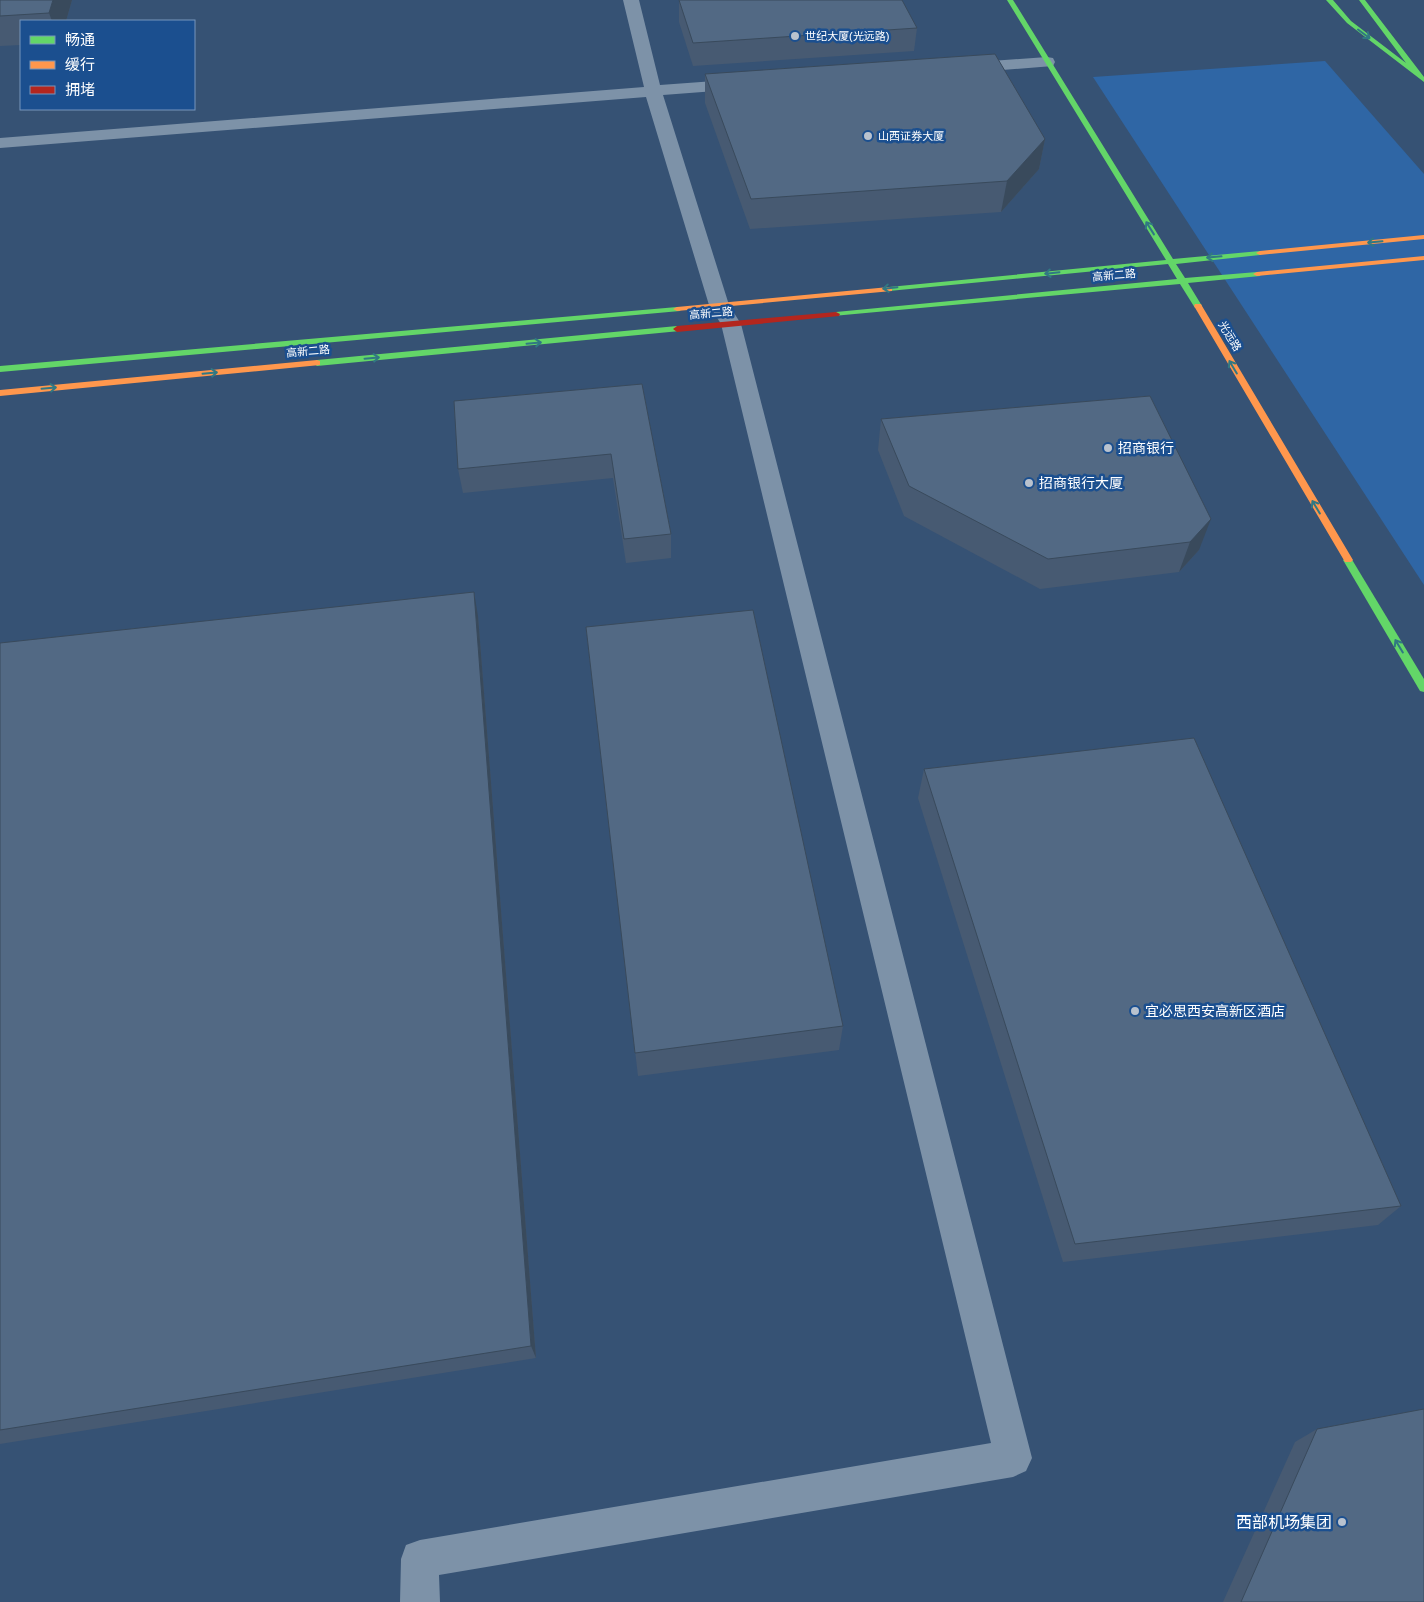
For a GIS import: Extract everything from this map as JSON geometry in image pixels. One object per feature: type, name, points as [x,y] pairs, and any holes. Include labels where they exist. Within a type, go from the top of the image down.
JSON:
[{"type":"main road","name":"光远路","points":[[1010,0],[1183,281],[1424,688]]},
{"type":"main road","points":[[1329,0],[1349,22],[1421,77]]},
{"type":"main road","points":[[1362,0],[1421,77]]},
{"type":"main road","name":"高新二路","points":[[0,393],[725,314],[1170,261],[1424,237]]},
{"type":"main road","name":"高新二路","points":[[0,369],[1183,281],[1424,258]]},
{"type":"street","points":[[420,1602],[420,1559],[1013,1458],[725,314],[653,90],[631,0]]},
{"type":"street","points":[[949,69],[1047,62]]},
{"type":"street","points":[[0,143],[653,90],[761,83]]},
{"type":"shaded area","points":[[1325,61],[1424,174],[1424,585],[1093,77]]},
{"type":"building","points":[[0,0],[53,0],[49,13],[0,16]]},
{"type":"building","points":[[679,0],[902,0],[917,28],[693,43]]},
{"type":"building","name":"山西证券大厦","points":[[995,54],[1045,139],[1007,181],[751,199],[705,74]]},
{"type":"building","points":[[642,384],[671,534],[624,539],[611,454],[458,469],[454,401]]},
{"type":"building","name":"招商银行大厦","points":[[1150,396],[1211,519],[1190,542],[1048,559],[909,486],[881,419]]},
{"type":"building","points":[[474,592],[531,1346],[0,1430],[0,643]]},
{"type":"building","points":[[753,610],[843,1026],[635,1053],[586,627]]},
{"type":"building","name":"宜必思西安高新区酒店","points":[[1194,738],[1401,1206],[1075,1244],[924,769]]},
{"type":"building","name":"西部机场集团","points":[[1424,1409],[1424,1602],[1241,1602],[1317,1429]]},
{"type":"traffic: fast","points":[[1010,0],[1198,306]]},
{"type":"traffic: fast","points":[[1329,0],[1349,22],[1424,80]]},
{"type":"traffic: fast","points":[[1362,0],[1419,75]]},
{"type":"traffic: fast","points":[[889,289],[1260,253]]},
{"type":"traffic: fast","points":[[836,314],[1257,274]]},
{"type":"traffic: fast","points":[[0,369],[677,309]]},
{"type":"traffic: fast","points":[[317,363],[677,329]]},
{"type":"traffic: fast","points":[[1348,560],[1424,688]]},
{"type":"traffic: slow","points":[[1260,253],[1424,237]]},
{"type":"traffic: slow","points":[[1257,274],[1424,258]]},
{"type":"traffic: slow","points":[[677,309],[889,289]]},
{"type":"traffic: slow","points":[[1198,306],[1348,560]]},
{"type":"traffic: slow","points":[[0,393],[317,363]]},
{"type":"traffic: jam","points":[[677,329],[836,314]]},
{"type":"place","name":"世纪大厦(光远路)","points":[[795,36]]},
{"type":"place","name":"山西证券大厦","points":[[868,136]]},
{"type":"place","name":"招商银行","points":[[1108,448]]},
{"type":"place","name":"招商银行大厦","points":[[1029,483]]},
{"type":"place","name":"宜必思西安高新区酒店","points":[[1135,1011]]},
{"type":"place","name":"西部机场集团","points":[[1342,1522]]}]
